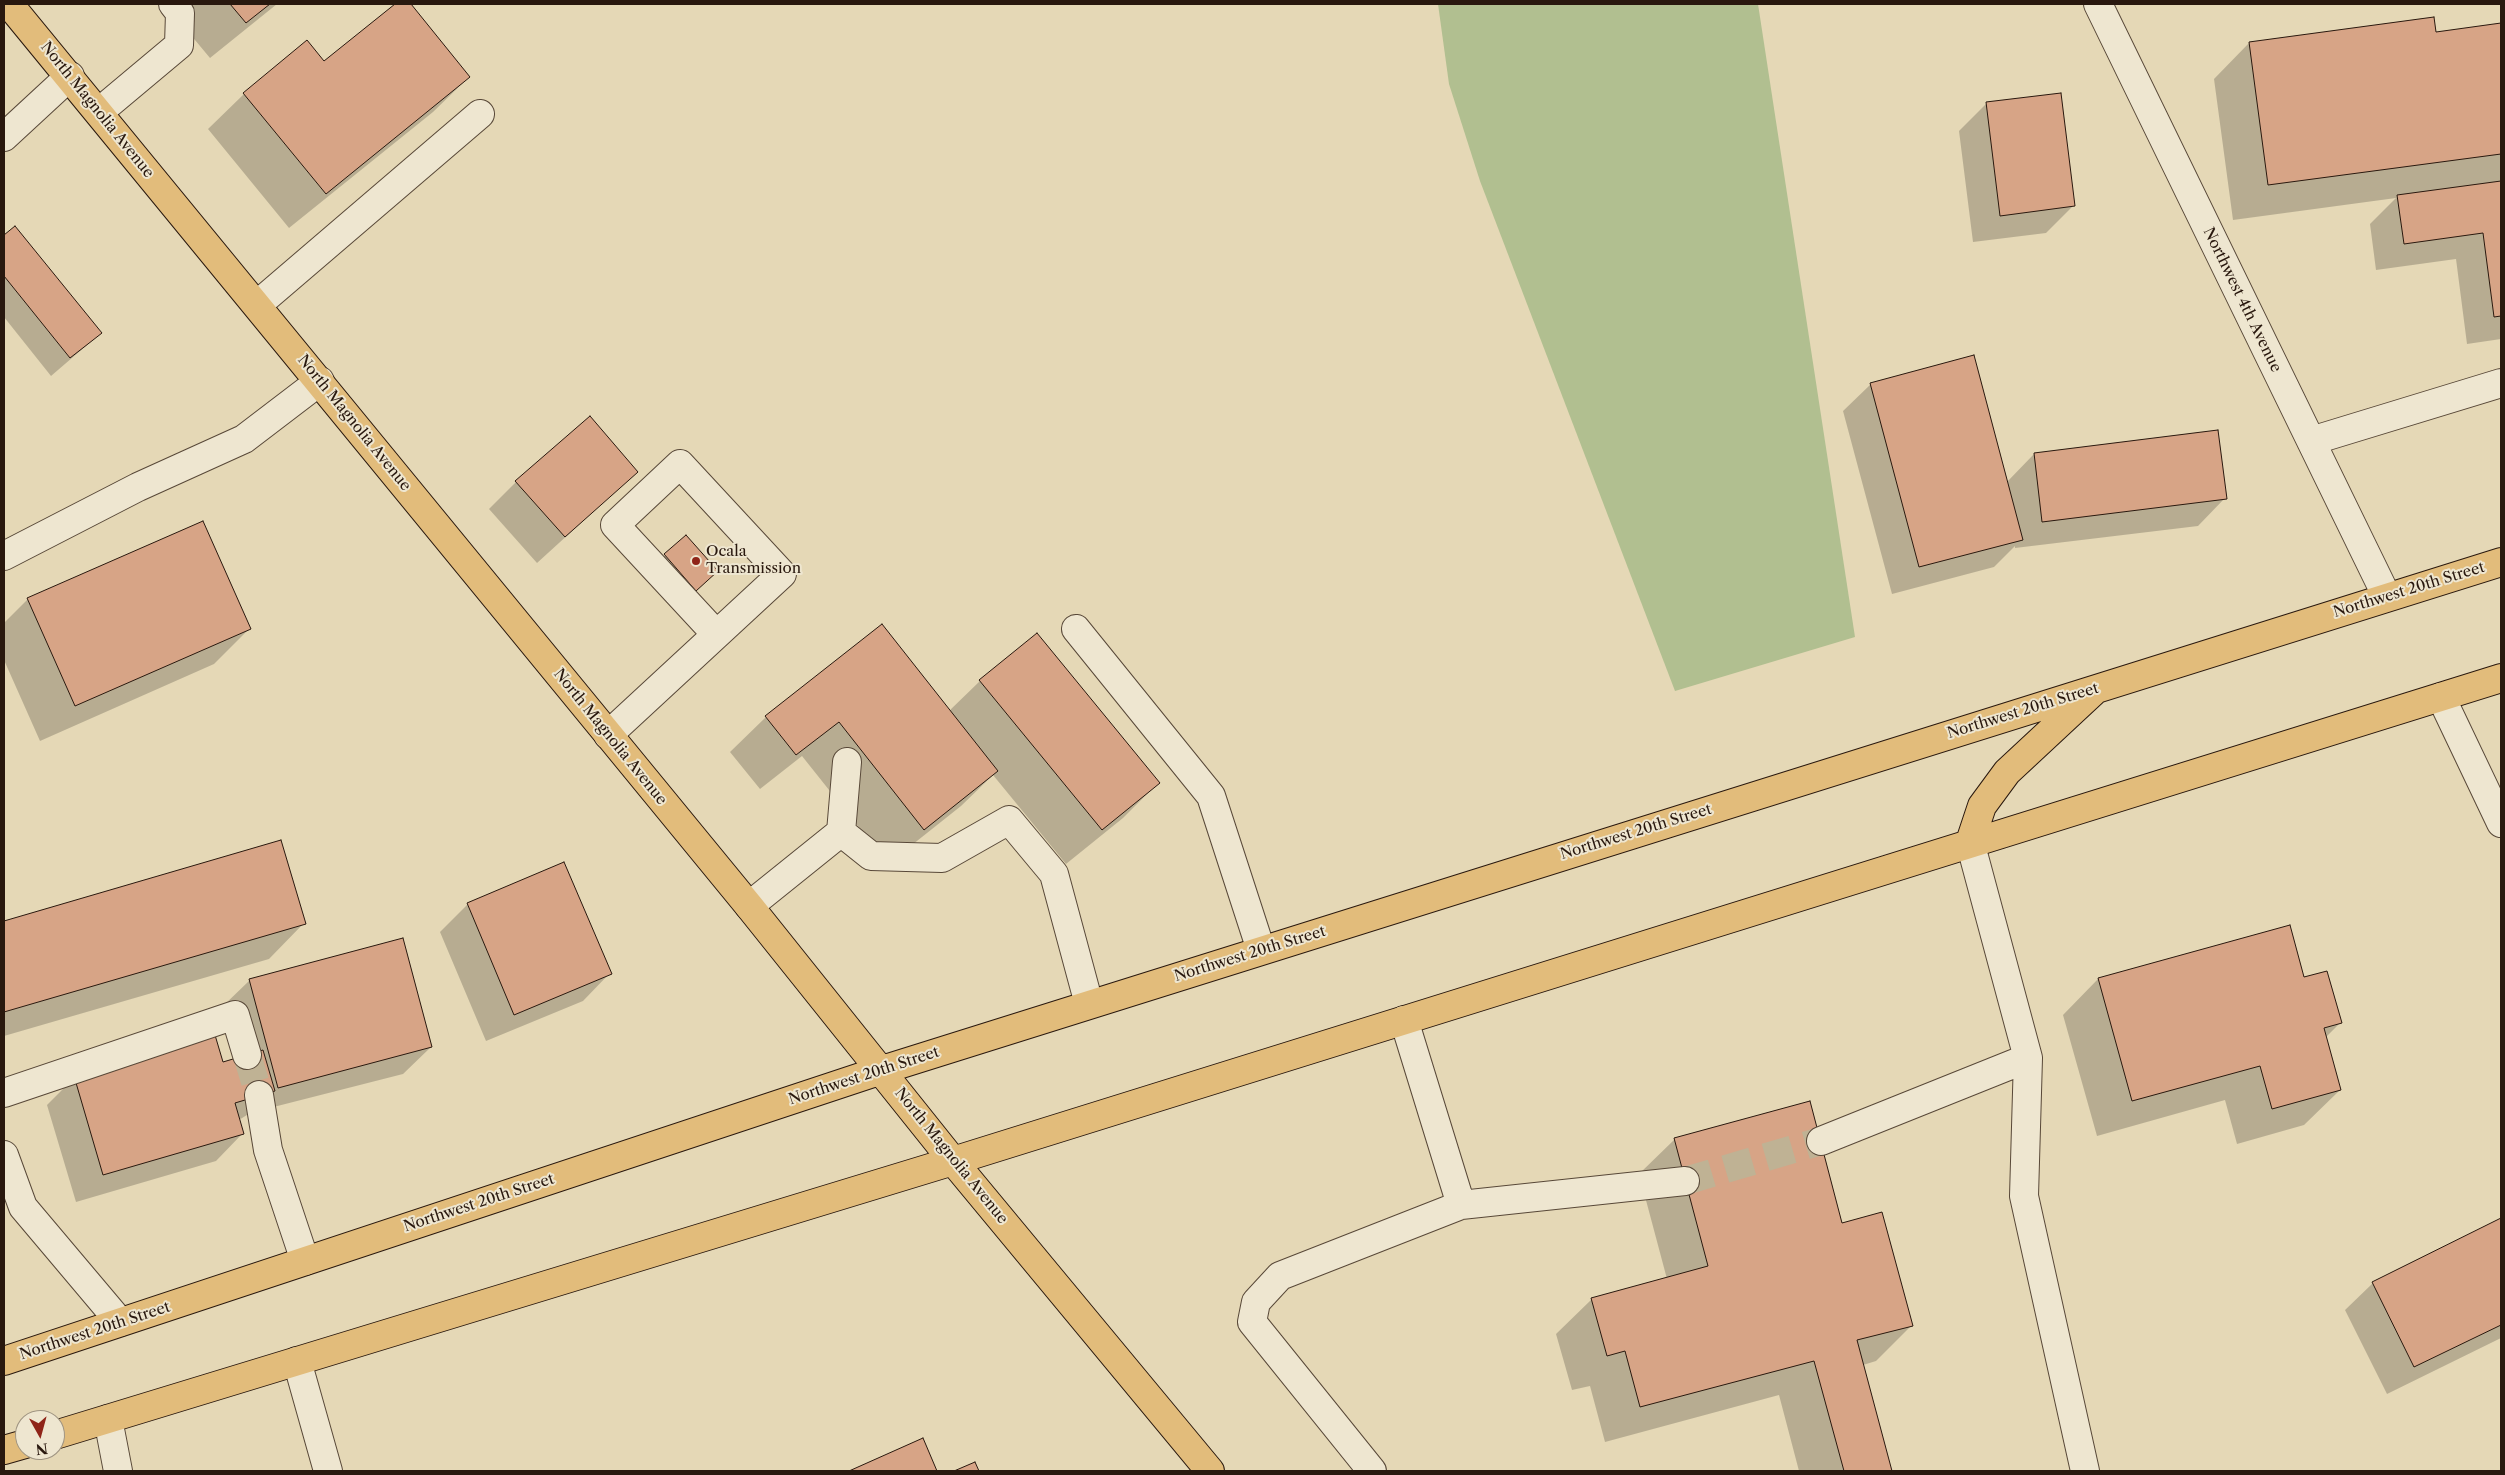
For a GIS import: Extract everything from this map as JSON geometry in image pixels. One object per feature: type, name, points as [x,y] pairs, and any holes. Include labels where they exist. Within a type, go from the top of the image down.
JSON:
[{"type":"main road","name":"North Magnolia Avenue","points":[[9,4],[100,112],[749,906],[953,1161],[1210,1471]]},
{"type":"main road","name":"Northwest 20th Street","points":[[4,1361],[882,1070],[2501,562]]},
{"type":"main road","points":[[65,1432],[953,1161],[1970,842],[2501,678]]},
{"type":"main road","points":[[1970,842],[1982,806],[2007,772],[2099,687]]},
{"type":"street","points":[[100,112],[179,45],[180,13],[173,4]]},
{"type":"street","name":"Northwest 4th Avenue","points":[[2098,4],[2387,597]]},
{"type":"street","points":[[4,137],[70,76]]},
{"type":"street","points":[[257,305],[480,114]]},
{"type":"street","points":[[4,556],[138,488],[244,439],[320,382]]},
{"type":"street","points":[[2310,441],[2501,382]]},
{"type":"street","points":[[608,735],[782,574],[680,464],[615,525],[716,634]]},
{"type":"street","points":[[1076,629],[1211,796],[1261,950]]},
{"type":"street","points":[[2441,697],[2501,823]]},
{"type":"street","points":[[749,906],[841,832],[847,762]]},
{"type":"street","points":[[841,832],[872,856],[942,858],[1009,820],[1054,874],[1089,1004]]},
{"type":"street","points":[[1970,842],[2028,1058],[2024,1196],[2084,1471]]},
{"type":"street","points":[[4,1093],[235,1015],[247,1055]]},
{"type":"street","points":[[1404,1020],[1461,1205]]},
{"type":"street","points":[[1821,1141],[2028,1058]]},
{"type":"street","points":[[259,1095],[268,1150],[305,1261]]},
{"type":"street","points":[[4,1155],[23,1207],[120,1322]]},
{"type":"street","points":[[1372,1471],[1252,1322],[1256,1302],[1280,1276],[1461,1205],[1685,1181]]},
{"type":"street","points":[[297,1361],[328,1471]]},
{"type":"street","points":[[108,1419],[118,1471]]},
{"type":"green space","points":[[1438,4],[1758,4],[1855,637],[1675,691],[1480,181],[1449,84]]},
{"type":"building","points":[[230,4],[270,4],[246,23]]},
{"type":"building","points":[[395,4],[411,4],[470,77],[326,194],[243,93],[307,40],[324,61]]},
{"type":"building","points":[[2434,17],[2436,32],[2501,23],[2501,154],[2268,185],[2249,42]]},
{"type":"building","points":[[2061,93],[2075,206],[2000,216],[1986,102]]},
{"type":"building","points":[[2501,181],[2501,316],[2494,317],[2483,233],[2404,244],[2397,195]]},
{"type":"building","points":[[15,226],[102,333],[70,358],[4,276],[4,235]]},
{"type":"building","points":[[1974,355],[2023,540],[1919,567],[1870,383]]},
{"type":"building","points":[[590,416],[638,472],[565,537],[515,481]]},
{"type":"building","points":[[2218,430],[2227,499],[2042,522],[2034,453]]},
{"type":"building","points":[[203,521],[251,629],[75,706],[27,598]]},
{"type":"building","points":[[686,535],[718,571],[696,591],[664,554]]},
{"type":"building","points":[[882,624],[998,771],[924,830],[839,722],[796,755],[765,716]]},
{"type":"building","points":[[1037,633],[1160,783],[1102,830],[979,680]]},
{"type":"building","points":[[281,840],[306,924],[4,1012],[4,921]]},
{"type":"building","points":[[564,862],[612,974],[514,1015],[467,903]]},
{"type":"building","points":[[2290,925],[2304,977],[2327,971],[2342,1023],[2324,1028],[2341,1090],[2272,1109],[2260,1066],[2132,1101],[2098,978]]},
{"type":"building","points":[[403,938],[432,1047],[278,1088],[249,979]]},
{"type":"building","points":[[215,1035],[223,1062],[263,1050],[275,1091],[235,1103],[244,1134],[103,1175],[74,1076]]},
{"type":"building","points":[[1810,1101],[1842,1223],[1882,1212],[1913,1326],[1857,1340],[1892,1471],[1844,1471],[1814,1361],[1640,1407],[1625,1351],[1607,1356],[1591,1298],[1708,1266],[1674,1138]]},
{"type":"building","points":[[2501,1218],[2501,1325],[2414,1367],[2372,1282]]},
{"type":"building","points":[[923,1438],[937,1471],[849,1471]]},
{"type":"building","points":[[975,1462],[979,1471],[954,1471]]},
{"type":"tunnel","points":[[247,1055],[259,1095]]},
{"type":"tunnel","points":[[1685,1181],[1821,1141]]},
{"type":"place","name":"Ocala Transmission","points":[[696,561]]}]
